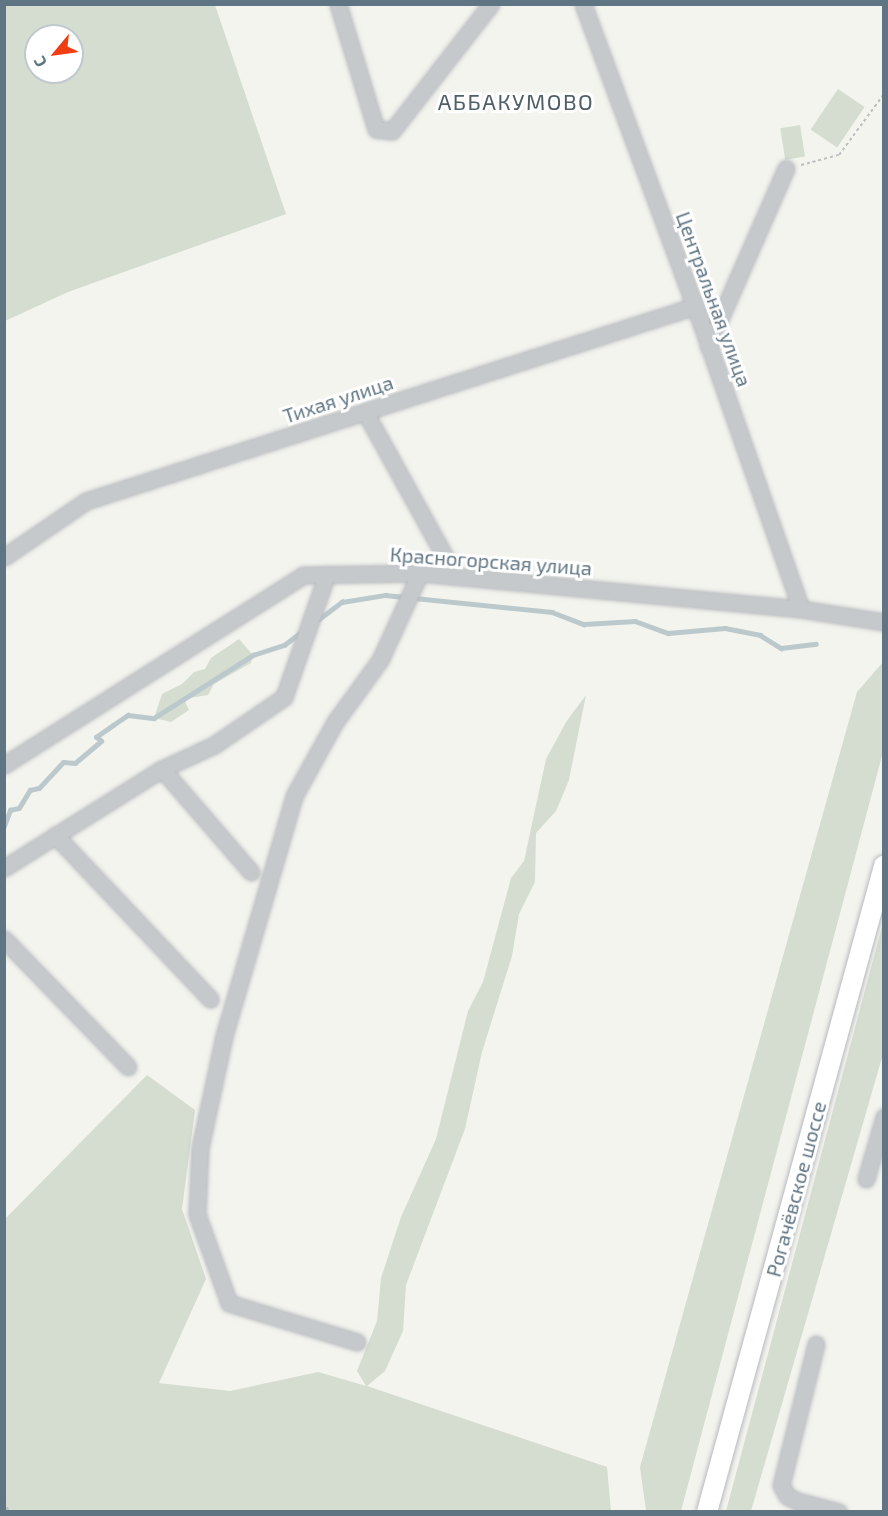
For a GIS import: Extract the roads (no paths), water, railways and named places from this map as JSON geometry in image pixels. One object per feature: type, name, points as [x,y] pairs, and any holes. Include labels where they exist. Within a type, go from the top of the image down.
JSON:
[{"type":"main road","name":"Рогачёвское шоссе","points":[[707,1512],[884,866]]},
{"type":"street","points":[[339,4],[376,129],[392,131],[491,4]]},
{"type":"street","name":"Центральная улица","points":[[583,4],[695,306],[801,609]]},
{"type":"street","points":[[708,346],[786,168]]},
{"type":"street","name":"Тихая улица","points":[[4,557],[86,501],[695,306]]},
{"type":"street","points":[[366,412],[456,577]]},
{"type":"street","points":[[357,1342],[230,1303],[197,1214],[200,1148],[224,1036],[294,796],[335,722],[380,660],[420,573]]},
{"type":"street","name":"Красногорская улица","points":[[4,765],[303,575],[420,573],[801,609],[884,622]]},
{"type":"street","points":[[4,868],[162,769],[214,745],[284,697],[327,574]]},
{"type":"street","points":[[162,769],[251,872]]},
{"type":"street","points":[[55,834],[210,999]]},
{"type":"street","points":[[4,939],[128,1067]]},
{"type":"street","points":[[866,1179],[884,1117]]},
{"type":"street","points":[[816,1344],[781,1485],[787,1496],[797,1501],[839,1512]]},
{"type":"waterway","points":[[315,622],[342,602],[385,595],[552,612],[584,624],[635,621],[668,633],[725,628],[760,635],[781,648],[816,644]]},
{"type":"waterway","points":[[4,826],[10,810],[19,808],[30,790],[39,788],[63,762],[75,763],[101,741],[96,737],[128,715],[154,718],[253,655],[284,645],[301,632]]},
{"type":"district","name":"АББАКУМОВО","points":[[516,102]]}]
